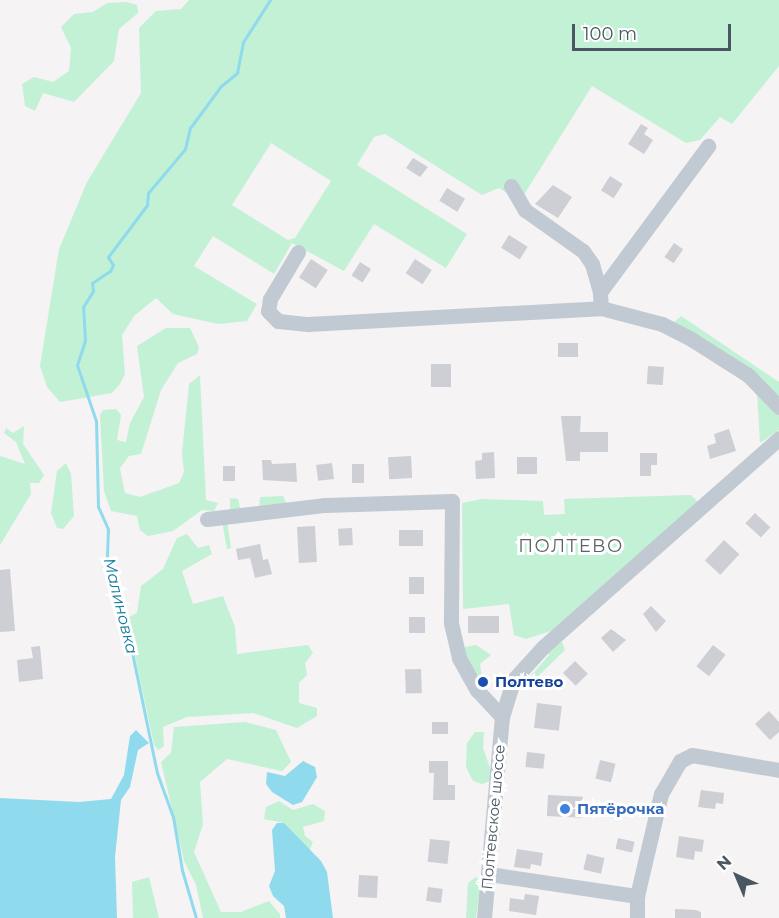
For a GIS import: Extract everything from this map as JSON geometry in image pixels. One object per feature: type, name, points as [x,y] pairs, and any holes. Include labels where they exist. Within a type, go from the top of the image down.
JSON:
[{"type":"street","points":[[601,300],[708,146]]},
{"type":"street","points":[[511,186],[525,210],[583,251],[592,264],[601,300]]},
{"type":"street","points":[[298,252],[270,299],[268,311],[278,321],[308,324],[601,300],[662,324],[691,339],[748,375],[779,407]]},
{"type":"street","name":"Полтевское шоссе","points":[[484,918],[502,717],[513,681],[543,647],[779,438]]},
{"type":"street","points":[[207,519],[325,505],[452,501],[451,623],[459,658],[477,690],[502,717]]},
{"type":"street","points":[[637,918],[637,896],[661,794],[680,761],[692,755],[779,770]]},
{"type":"street","points":[[489,874],[637,896]]},
{"type":"green space","points":[[189,0],[779,0],[779,66],[732,124],[720,117],[700,140],[686,143],[592,86],[520,201],[499,188],[482,195],[385,134],[374,137],[357,165],[467,234],[446,268],[374,224],[344,271],[292,243],[274,274],[213,236],[194,266],[257,304],[247,321],[218,324],[173,314],[156,298],[134,316],[122,335],[125,374],[112,393],[60,402],[47,387],[40,366],[59,249],[87,182],[141,93],[139,28],[156,11],[181,9]],"holes":[[[271,143],[331,181],[295,238],[288,240],[232,205]]]},
{"type":"green space","points":[[127,2],[137,5],[138,13],[119,29],[114,61],[74,102],[43,93],[35,111],[25,106],[22,84],[34,77],[53,82],[69,71],[71,48],[61,27],[74,14],[93,12],[107,3]]},
{"type":"green space","points":[[681,316],[779,382],[779,404],[673,323]]},
{"type":"green space","points":[[166,328],[190,328],[199,347],[197,354],[178,363],[161,390],[141,454],[129,456],[120,468],[125,493],[140,497],[179,483],[184,472],[182,453],[189,384],[200,375],[206,500],[218,503],[214,511],[202,510],[173,531],[148,536],[140,530],[137,516],[111,511],[104,491],[100,415],[103,410],[116,409],[121,415],[117,440],[126,442],[130,423],[144,397],[137,346]]},
{"type":"green space","points":[[761,392],[779,415],[779,430],[760,443],[757,393]]},
{"type":"green space","points":[[24,426],[23,444],[44,475],[39,483],[30,483],[31,494],[0,545],[0,456],[25,464],[16,442],[4,433],[6,428],[13,433]]},
{"type":"green space","points":[[66,463],[71,474],[74,516],[63,529],[57,528],[51,513],[57,471]]},
{"type":"green space","points":[[691,495],[698,502],[551,631],[526,639],[514,635],[509,604],[463,609],[462,503],[482,499],[543,501],[544,515],[565,514],[564,499]]},
{"type":"green space","points":[[283,496],[287,505],[266,510],[266,518],[227,520],[231,548],[227,549],[222,521],[230,516],[230,498],[238,499],[242,516],[259,513],[260,497]]},
{"type":"green space","points":[[187,534],[198,548],[209,545],[212,554],[182,571],[193,604],[223,596],[235,627],[237,654],[308,645],[313,653],[305,663],[307,675],[299,683],[299,703],[317,708],[317,716],[297,728],[253,713],[187,717],[163,727],[164,746],[158,750],[154,745],[127,618],[137,613],[141,586],[163,569],[177,538]]},
{"type":"green space","points":[[562,642],[565,650],[530,684],[524,684],[549,655],[547,650]]},
{"type":"green space","points":[[476,645],[491,655],[480,664],[484,692],[472,677],[461,653],[465,647]]},
{"type":"green space","points":[[245,722],[276,730],[291,762],[282,771],[227,759],[200,782],[203,824],[194,852],[221,912],[241,912],[269,901],[280,914],[280,918],[203,918],[196,885],[184,861],[161,762],[171,753],[174,727]]},
{"type":"green space","points":[[475,732],[484,732],[483,748],[490,768],[490,781],[482,784],[473,781],[466,767],[467,743]]},
{"type":"green space","points":[[279,801],[293,810],[313,804],[325,811],[324,821],[303,827],[305,836],[313,842],[309,851],[284,823],[264,819],[266,807]]},
{"type":"green space","points":[[149,877],[159,918],[133,918],[132,882]]},
{"type":"green space","points":[[476,877],[481,881],[476,918],[466,918],[468,883]]},
{"type":"water","points":[[136,730],[149,743],[138,750],[130,787],[121,800],[115,857],[117,918],[0,918],[0,798],[79,802],[111,799],[124,775],[130,736]]},
{"type":"water","points":[[303,761],[315,767],[317,777],[302,802],[293,805],[272,792],[266,784],[267,772],[285,776]]},
{"type":"water","points":[[277,823],[284,823],[321,861],[327,872],[333,918],[286,918],[284,906],[273,896],[269,886],[275,871],[272,830]]},
{"type":"building","points":[[641,124],[648,128],[644,134],[653,140],[644,154],[628,144]]},
{"type":"building","points":[[413,158],[428,167],[420,177],[406,168]]},
{"type":"building","points":[[610,176],[623,184],[614,198],[601,190]]},
{"type":"building","points":[[553,185],[572,197],[558,218],[535,204]]},
{"type":"building","points":[[447,188],[465,199],[457,212],[439,201]]},
{"type":"building","points":[[509,235],[528,247],[520,259],[501,248]]},
{"type":"building","points":[[674,243],[683,249],[674,263],[664,257]]},
{"type":"building","points":[[311,259],[328,270],[316,288],[299,277]]},
{"type":"building","points":[[415,259],[432,270],[423,284],[406,273]]},
{"type":"building","points":[[360,262],[371,269],[363,282],[352,276]]},
{"type":"building","points":[[558,343],[578,343],[578,357],[558,357]]},
{"type":"building","points":[[431,364],[451,364],[451,387],[431,387]]},
{"type":"building","points":[[648,366],[664,367],[663,385],[647,384]]},
{"type":"building","points":[[561,416],[581,416],[580,432],[608,432],[608,452],[580,452],[580,461],[566,461]]},
{"type":"building","points":[[729,429],[736,451],[710,459],[707,446],[716,443],[714,434]]},
{"type":"building","points":[[494,452],[495,478],[476,479],[475,461],[482,460],[482,453]]},
{"type":"building","points":[[640,453],[657,453],[657,465],[651,465],[651,476],[640,476]]},
{"type":"building","points":[[411,456],[412,478],[389,479],[388,457]]},
{"type":"building","points":[[517,457],[537,457],[537,474],[517,474]]},
{"type":"building","points":[[262,460],[271,460],[272,464],[296,463],[297,482],[263,480]]},
{"type":"building","points":[[332,463],[334,479],[318,481],[316,465]]},
{"type":"building","points":[[352,464],[364,464],[364,483],[352,483]]},
{"type":"building","points":[[223,466],[235,466],[235,481],[223,481]]},
{"type":"building","points":[[755,513],[770,527],[761,538],[745,523]]},
{"type":"building","points":[[315,526],[317,562],[299,563],[297,527]]},
{"type":"building","points":[[352,528],[353,545],[339,546],[338,529]]},
{"type":"building","points":[[399,530],[423,530],[423,546],[399,546]]},
{"type":"building","points":[[724,540],[739,554],[720,575],[705,560]]},
{"type":"building","points":[[260,544],[263,560],[268,559],[272,574],[255,578],[250,558],[238,560],[236,549]]},
{"type":"building","points":[[10,569],[15,631],[0,632],[0,570]]},
{"type":"building","points":[[409,577],[424,577],[424,594],[409,594]]},
{"type":"building","points":[[651,606],[666,621],[656,632],[643,614]]},
{"type":"building","points":[[468,616],[499,616],[499,633],[468,633]]},
{"type":"building","points":[[409,617],[425,617],[425,633],[409,633]]},
{"type":"building","points":[[611,629],[626,640],[613,652],[601,638]]},
{"type":"building","points":[[713,645],[726,655],[709,676],[696,666]]},
{"type":"building","points":[[40,646],[43,679],[19,682],[17,660],[33,658],[31,647]]},
{"type":"building","points":[[575,661],[588,674],[576,686],[563,673]]},
{"type":"building","points":[[421,669],[422,693],[406,694],[405,670]]},
{"type":"building","points":[[537,703],[562,706],[559,731],[534,728]]},
{"type":"building","points":[[769,711],[779,722],[779,732],[770,740],[755,724]]},
{"type":"building","points":[[432,722],[448,722],[448,734],[432,734]]},
{"type":"building","points":[[527,752],[545,754],[543,769],[525,767]]},
{"type":"building","points":[[600,760],[616,764],[611,782],[595,778]]},
{"type":"building","points":[[429,761],[448,761],[448,785],[455,785],[455,800],[433,800],[434,773],[429,773]]},
{"type":"building","points":[[701,790],[724,793],[723,804],[716,803],[715,809],[698,807]]},
{"type":"building","name":"Пятёрочка","points":[[548,795],[583,797],[582,818],[547,816]]},
{"type":"building","points":[[679,836],[704,840],[702,852],[695,851],[694,860],[676,857]]},
{"type":"building","points":[[618,838],[635,842],[632,853],[616,849]]},
{"type":"building","points":[[430,839],[450,841],[447,864],[428,862]]},
{"type":"building","points":[[517,849],[543,853],[541,866],[531,864],[530,869],[514,867]]},
{"type":"building","points":[[587,854],[605,858],[601,874],[583,870]]},
{"type":"building","points":[[359,875],[378,876],[377,898],[358,897]]},
{"type":"building","points":[[428,887],[443,889],[441,903],[426,901]]},
{"type":"building","points":[[525,894],[539,896],[536,915],[509,911],[510,898],[524,900]]},
{"type":"building","points":[[675,909],[696,910],[701,912],[701,918],[675,918]]},
{"type":"waterway","name":"Малиновка","points":[[196,918],[182,870],[173,817],[157,773],[115,571],[107,556],[108,529],[98,507],[96,421],[77,365],[85,341],[83,307],[93,291],[92,283],[110,271],[113,265],[108,257],[147,205],[148,193],[185,149],[190,128],[221,86],[237,73],[243,42],[270,0]]},
{"type":"place","name":"Полтево","points":[[483,682]]},
{"type":"place","name":"Пятёрочка","points":[[565,809]]},
{"type":"district","name":"ПОЛТЕВО","points":[[571,546]]}]
